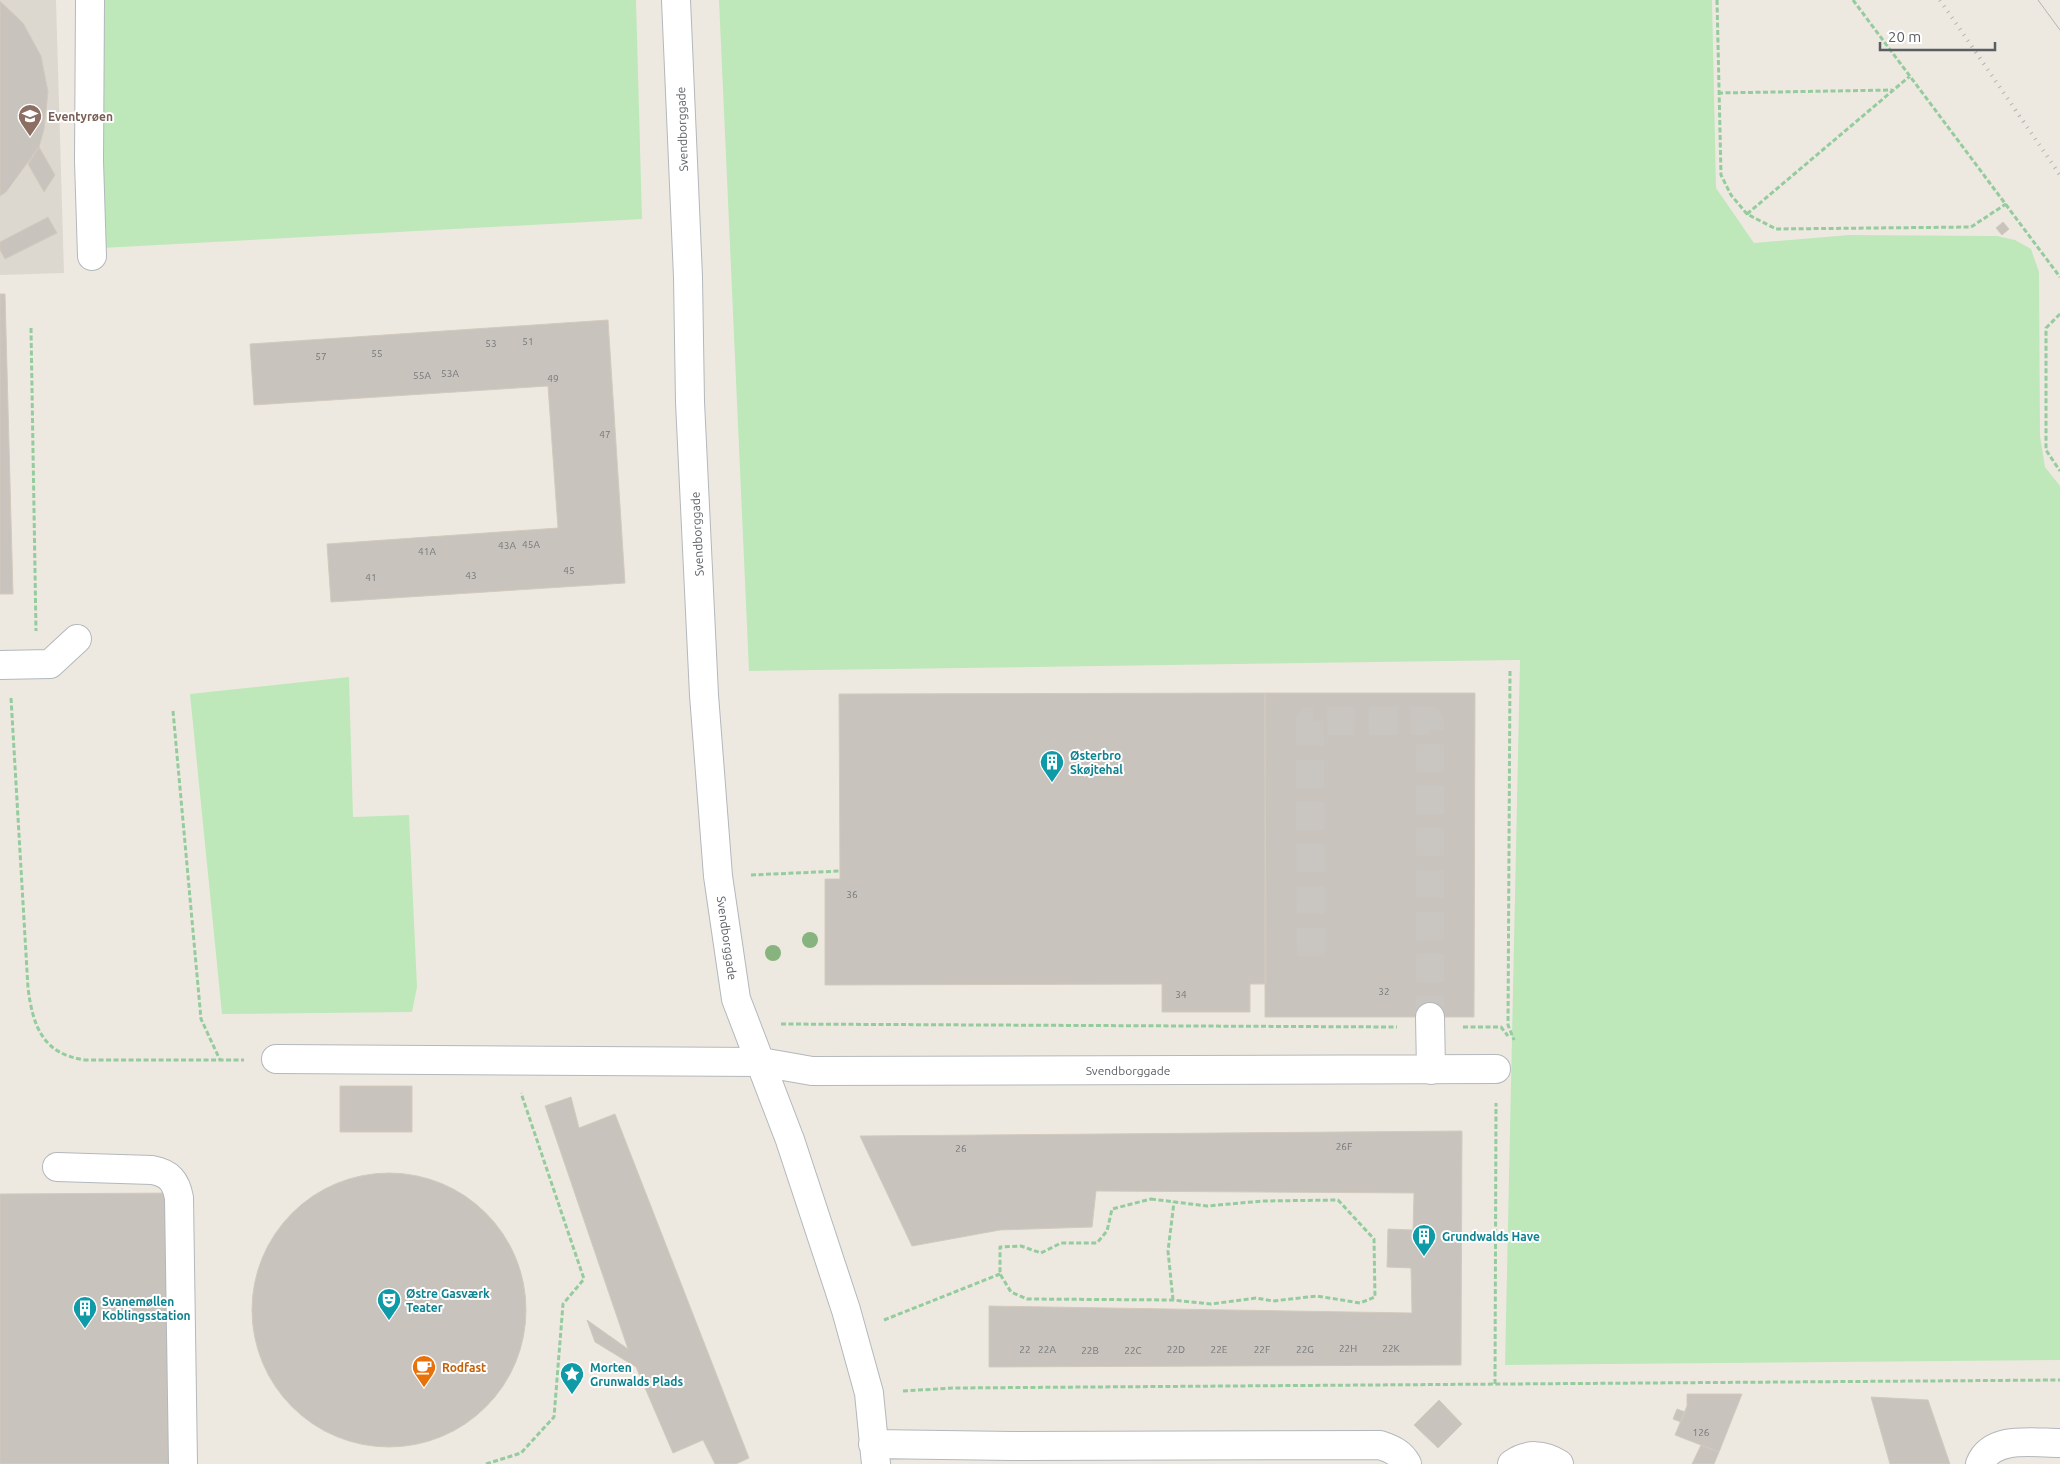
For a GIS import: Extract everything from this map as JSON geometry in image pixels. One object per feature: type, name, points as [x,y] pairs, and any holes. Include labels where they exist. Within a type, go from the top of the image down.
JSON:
[{"type":"street","points":[[90,0],[89,161],[92,256]]},
{"type":"street","name":"Svendborggade","points":[[676,0],[688,277],[690,402],[704,695],[718,876],[736,999],[790,1140],[852,1333],[869,1393],[875,1454]]},
{"type":"street","points":[[5,665],[43,664],[77,639]]},
{"type":"street","points":[[1430,1022],[1431,1070]]},
{"type":"street","points":[[276,1059],[761,1062]]},
{"type":"street","name":"Svendborggade","points":[[761,1062],[812,1071],[1496,1069]]},
{"type":"street","points":[[57,1167],[152,1170],[162,1172],[171,1178],[177,1187],[180,1198],[184,1464]]},
{"type":"street","points":[[1980,1464],[1983,1455],[1993,1447],[2006,1444],[2060,1443]]},
{"type":"street","points":[[875,1454],[1142,1455],[1380,1445],[1392,1449],[1403,1456],[1408,1464]]},
{"type":"street","points":[[1512,1464],[1522,1458],[1533,1456],[1550,1458],[1559,1464]]},
{"type":"path","points":[[1717,0],[1718,93],[1722,175],[1731,195],[1747,214],[1776,229],[1971,227],[2006,204]]},
{"type":"path","points":[[1853,0],[2060,277]]},
{"type":"path","points":[[1747,214],[1910,76]]},
{"type":"path","points":[[1718,93],[1893,90]]},
{"type":"path","points":[[2060,314],[2046,328],[2046,450],[2060,471]]},
{"type":"path","points":[[31,328],[43,664]]},
{"type":"path","points":[[5,665],[28,988],[31,1012],[40,1034],[53,1048],[68,1058],[85,1060],[276,1059]]},
{"type":"path","points":[[745,1024],[1430,1022],[1501,1028],[1517,1047],[1508,1025],[1510,671]]},
{"type":"path","points":[[173,711],[202,1019],[220,1060]]},
{"type":"path","points":[[718,876],[840,871]]},
{"type":"path","points":[[486,1464],[521,1453],[554,1417],[563,1304],[584,1279],[510,1059]]},
{"type":"path","points":[[1496,1069],[1496,1384]]},
{"type":"path","points":[[1151,1199],[1174,1202],[1208,1206],[1263,1200],[1338,1200],[1374,1239],[1375,1297],[1360,1303],[1317,1296],[1273,1301],[1256,1298],[1211,1304],[1173,1300],[1026,1299],[1011,1292],[1000,1274],[1000,1247],[1021,1246],[1041,1253],[1061,1243],[1097,1243],[1107,1230],[1112,1209],[1151,1199]]},
{"type":"path","points":[[1173,1300],[1168,1251],[1174,1202]]},
{"type":"path","points":[[852,1333],[1000,1274]]},
{"type":"path","points":[[869,1393],[954,1388],[2060,1380]]},
{"type":"shaded area","name":"Eventyrøen","points":[[0,0],[56,0],[64,273],[0,275]]},
{"type":"green space","points":[[99,0],[636,0],[642,219],[102,248]]},
{"type":"green space","points":[[719,0],[1712,0],[1716,188],[1754,243],[1849,235],[1997,236],[2015,240],[2031,249],[2039,272],[2040,436],[2045,467],[2060,486],[2060,1360],[1505,1365],[1520,660],[749,671]]},
{"type":"green space","points":[[349,677],[353,817],[409,815],[417,987],[412,1012],[222,1014],[190,694]]},
{"type":"building","points":[[0,1],[23,23],[41,56],[48,92],[44,129],[39,147],[6,192],[0,196]]},
{"type":"building","points":[[39,147],[55,175],[44,192],[28,164]]},
{"type":"building","points":[[48,217],[57,233],[5,259],[0,250],[0,242]]},
{"type":"building","points":[[2003,222],[2009,229],[2002,235],[1996,228]]},
{"type":"building","points":[[0,294],[5,294],[13,594],[0,594]]},
{"type":"building","points":[[608,320],[625,583],[331,602],[327,544],[558,528],[548,386],[254,405],[250,344]]},
{"type":"building","name":"Østerbro Skøjtehal","points":[[1265,693],[1266,984],[1250,984],[1250,1012],[1162,1012],[1162,984],[825,985],[825,879],[840,879],[839,694]]},
{"type":"building","points":[[1265,693],[1475,693],[1474,1017],[1265,1017]]},
{"type":"building","points":[[340,1086],[412,1086],[412,1132],[340,1132]]},
{"type":"building","points":[[571,1097],[579,1128],[615,1114],[749,1458],[736,1464],[715,1464],[703,1440],[673,1453],[636,1367],[595,1342],[587,1320],[628,1349],[545,1106]]},
{"type":"building","name":"Grundwalds Have","points":[[1462,1131],[1461,1365],[989,1367],[989,1306],[1412,1313],[1411,1268],[1387,1267],[1388,1229],[1413,1230],[1414,1193],[1096,1191],[1092,1227],[1000,1230],[912,1246],[860,1136]]},
{"type":"building","name":"Østre Gasværk Teater","points":[[389,1173],[416,1176],[441,1183],[465,1196],[486,1213],[503,1234],[516,1258],[523,1283],[526,1310],[523,1337],[516,1362],[503,1386],[486,1407],[465,1424],[441,1437],[416,1444],[389,1447],[362,1444],[337,1437],[313,1424],[292,1407],[275,1386],[262,1362],[255,1337],[252,1310],[255,1283],[262,1258],[275,1234],[292,1213],[313,1196],[337,1183],[362,1176]]},
{"type":"building","name":"Svanemøllen Koblingsstation","points":[[170,1193],[171,1464],[0,1464],[0,1194]]},
{"type":"building","points":[[1687,1394],[1742,1394],[1719,1452],[1675,1435],[1687,1406]]},
{"type":"building","points":[[1871,1397],[1928,1400],[1950,1464],[1890,1464]]},
{"type":"building","points":[[1439,1400],[1462,1424],[1438,1448],[1414,1425]]},
{"type":"building","points":[[1677,1409],[1685,1412],[1681,1422],[1673,1419]]},
{"type":"building","points":[[1701,1445],[1719,1452],[1714,1464],[1692,1464]]},
{"type":"tunnel","points":[[1311,956],[1310,721],[1430,721],[1430,1017]]},
{"type":"tram line","points":[[2038,0],[2060,30]]},
{"type":"railway","points":[[1940,0],[2060,175]]},
{"type":"place","name":"Eventyrøen","points":[[30,137]]},
{"type":"place","name":"Østerbro Skøjtehal","points":[[1052,783]]},
{"type":"place","name":"Grundwalds Have","points":[[1424,1257]]},
{"type":"place","name":"Østre Gasværk Teater","points":[[389,1321]]},
{"type":"place","name":"Svanemøllen Koblingsstation","points":[[85,1329]]},
{"type":"place","name":"Rodfast","points":[[424,1388]]},
{"type":"place","name":"Morten Grunwalds Plads","points":[[572,1395]]}]
